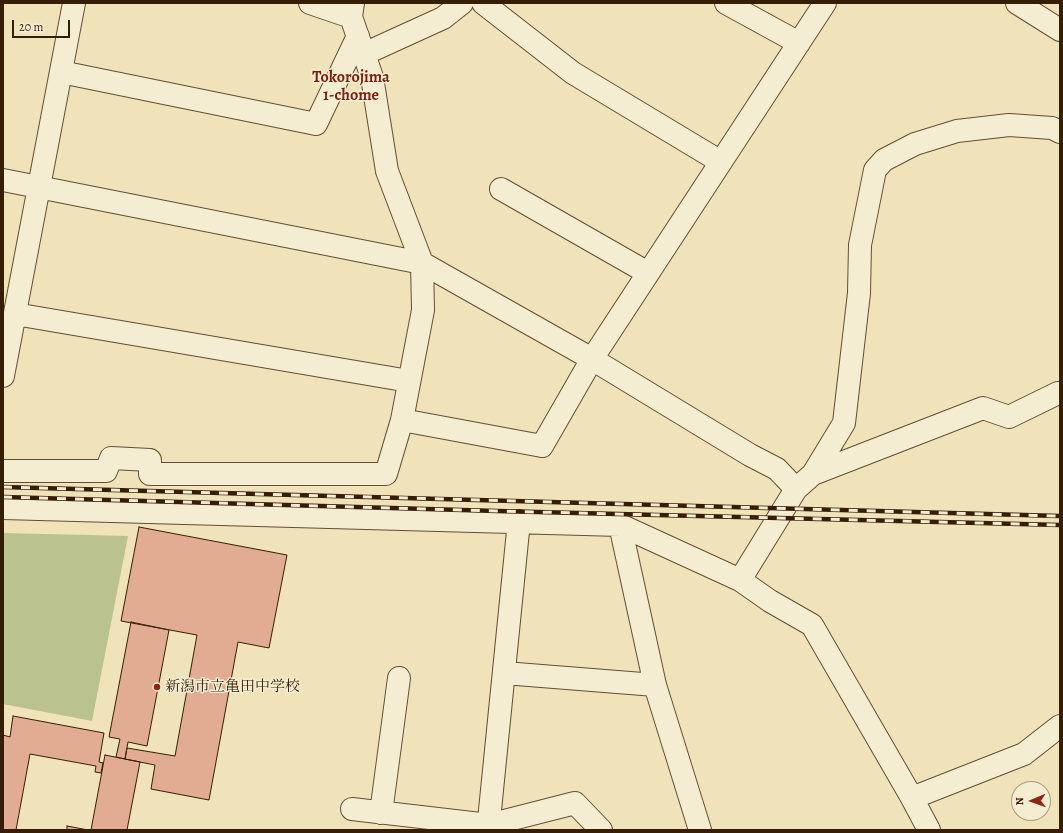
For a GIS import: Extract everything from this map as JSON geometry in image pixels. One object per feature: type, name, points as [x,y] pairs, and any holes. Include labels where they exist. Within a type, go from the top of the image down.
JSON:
[{"type":"street","points":[[3,376],[74,3]]},
{"type":"street","points":[[310,3],[356,28],[443,18],[462,3]]},
{"type":"street","points":[[483,3],[573,74],[721,162]]},
{"type":"street","points":[[726,3],[799,43]]},
{"type":"street","points":[[402,420],[542,446],[592,359],[825,3]]},
{"type":"street","points":[[1016,3],[1039,9],[1060,30]]},
{"type":"street","points":[[61,72],[316,124],[356,28]]},
{"type":"street","points":[[3,471],[106,471],[111,458],[150,460],[150,474],[386,474],[402,420],[423,310],[422,263],[387,171],[372,77],[356,28]]},
{"type":"street","points":[[740,580],[796,489],[813,474],[844,423],[859,293],[860,245],[875,170],[884,160],[915,144],[957,131],[1009,125],[1052,128],[1060,132]]},
{"type":"street","points":[[3,180],[422,263],[592,359],[750,455],[777,469],[796,489]]},
{"type":"street","points":[[501,189],[648,273]]},
{"type":"street","points":[[15,314],[409,381]]},
{"type":"street","points":[[813,474],[982,408],[1008,416],[1060,393]]},
{"type":"street","points":[[3,508],[620,525],[740,580],[770,601],[812,625],[929,830]]},
{"type":"street","points":[[488,828],[518,521]]},
{"type":"street","points":[[620,525],[655,685],[700,830]]},
{"type":"street","points":[[504,673],[655,685]]},
{"type":"street","points":[[381,813],[399,678]]},
{"type":"street","points":[[912,798],[1024,754],[1060,726]]},
{"type":"street","points":[[352,809],[488,828],[575,803],[601,830]]},
{"type":"green space","points":[[3,533],[128,536],[92,721],[3,704]]},
{"type":"building","points":[[139,527],[287,555],[269,648],[238,642],[209,800],[151,789],[155,765],[125,759],[127,748],[175,756],[197,635],[121,621]]},
{"type":"building","points":[[131,622],[169,630],[147,746],[128,742],[125,759],[116,757],[120,739],[109,737]]},
{"type":"building","points":[[13,716],[104,733],[99,762],[103,763],[101,773],[95,772],[96,766],[30,754],[16,830],[3,830],[3,735],[10,737]]},
{"type":"building","points":[[105,755],[140,762],[127,830],[91,830]]},
{"type":"building","points":[[67,826],[88,830],[67,830]]},
{"type":"railway","points":[[3,487],[1060,516]]},
{"type":"railway","points":[[3,497],[1060,525]]},
{"type":"place","name":"新潟市立亀田中学校","points":[[157,687]]},
{"type":"district","name":"Tokorojima 1-chome","points":[[351,87]]}]
